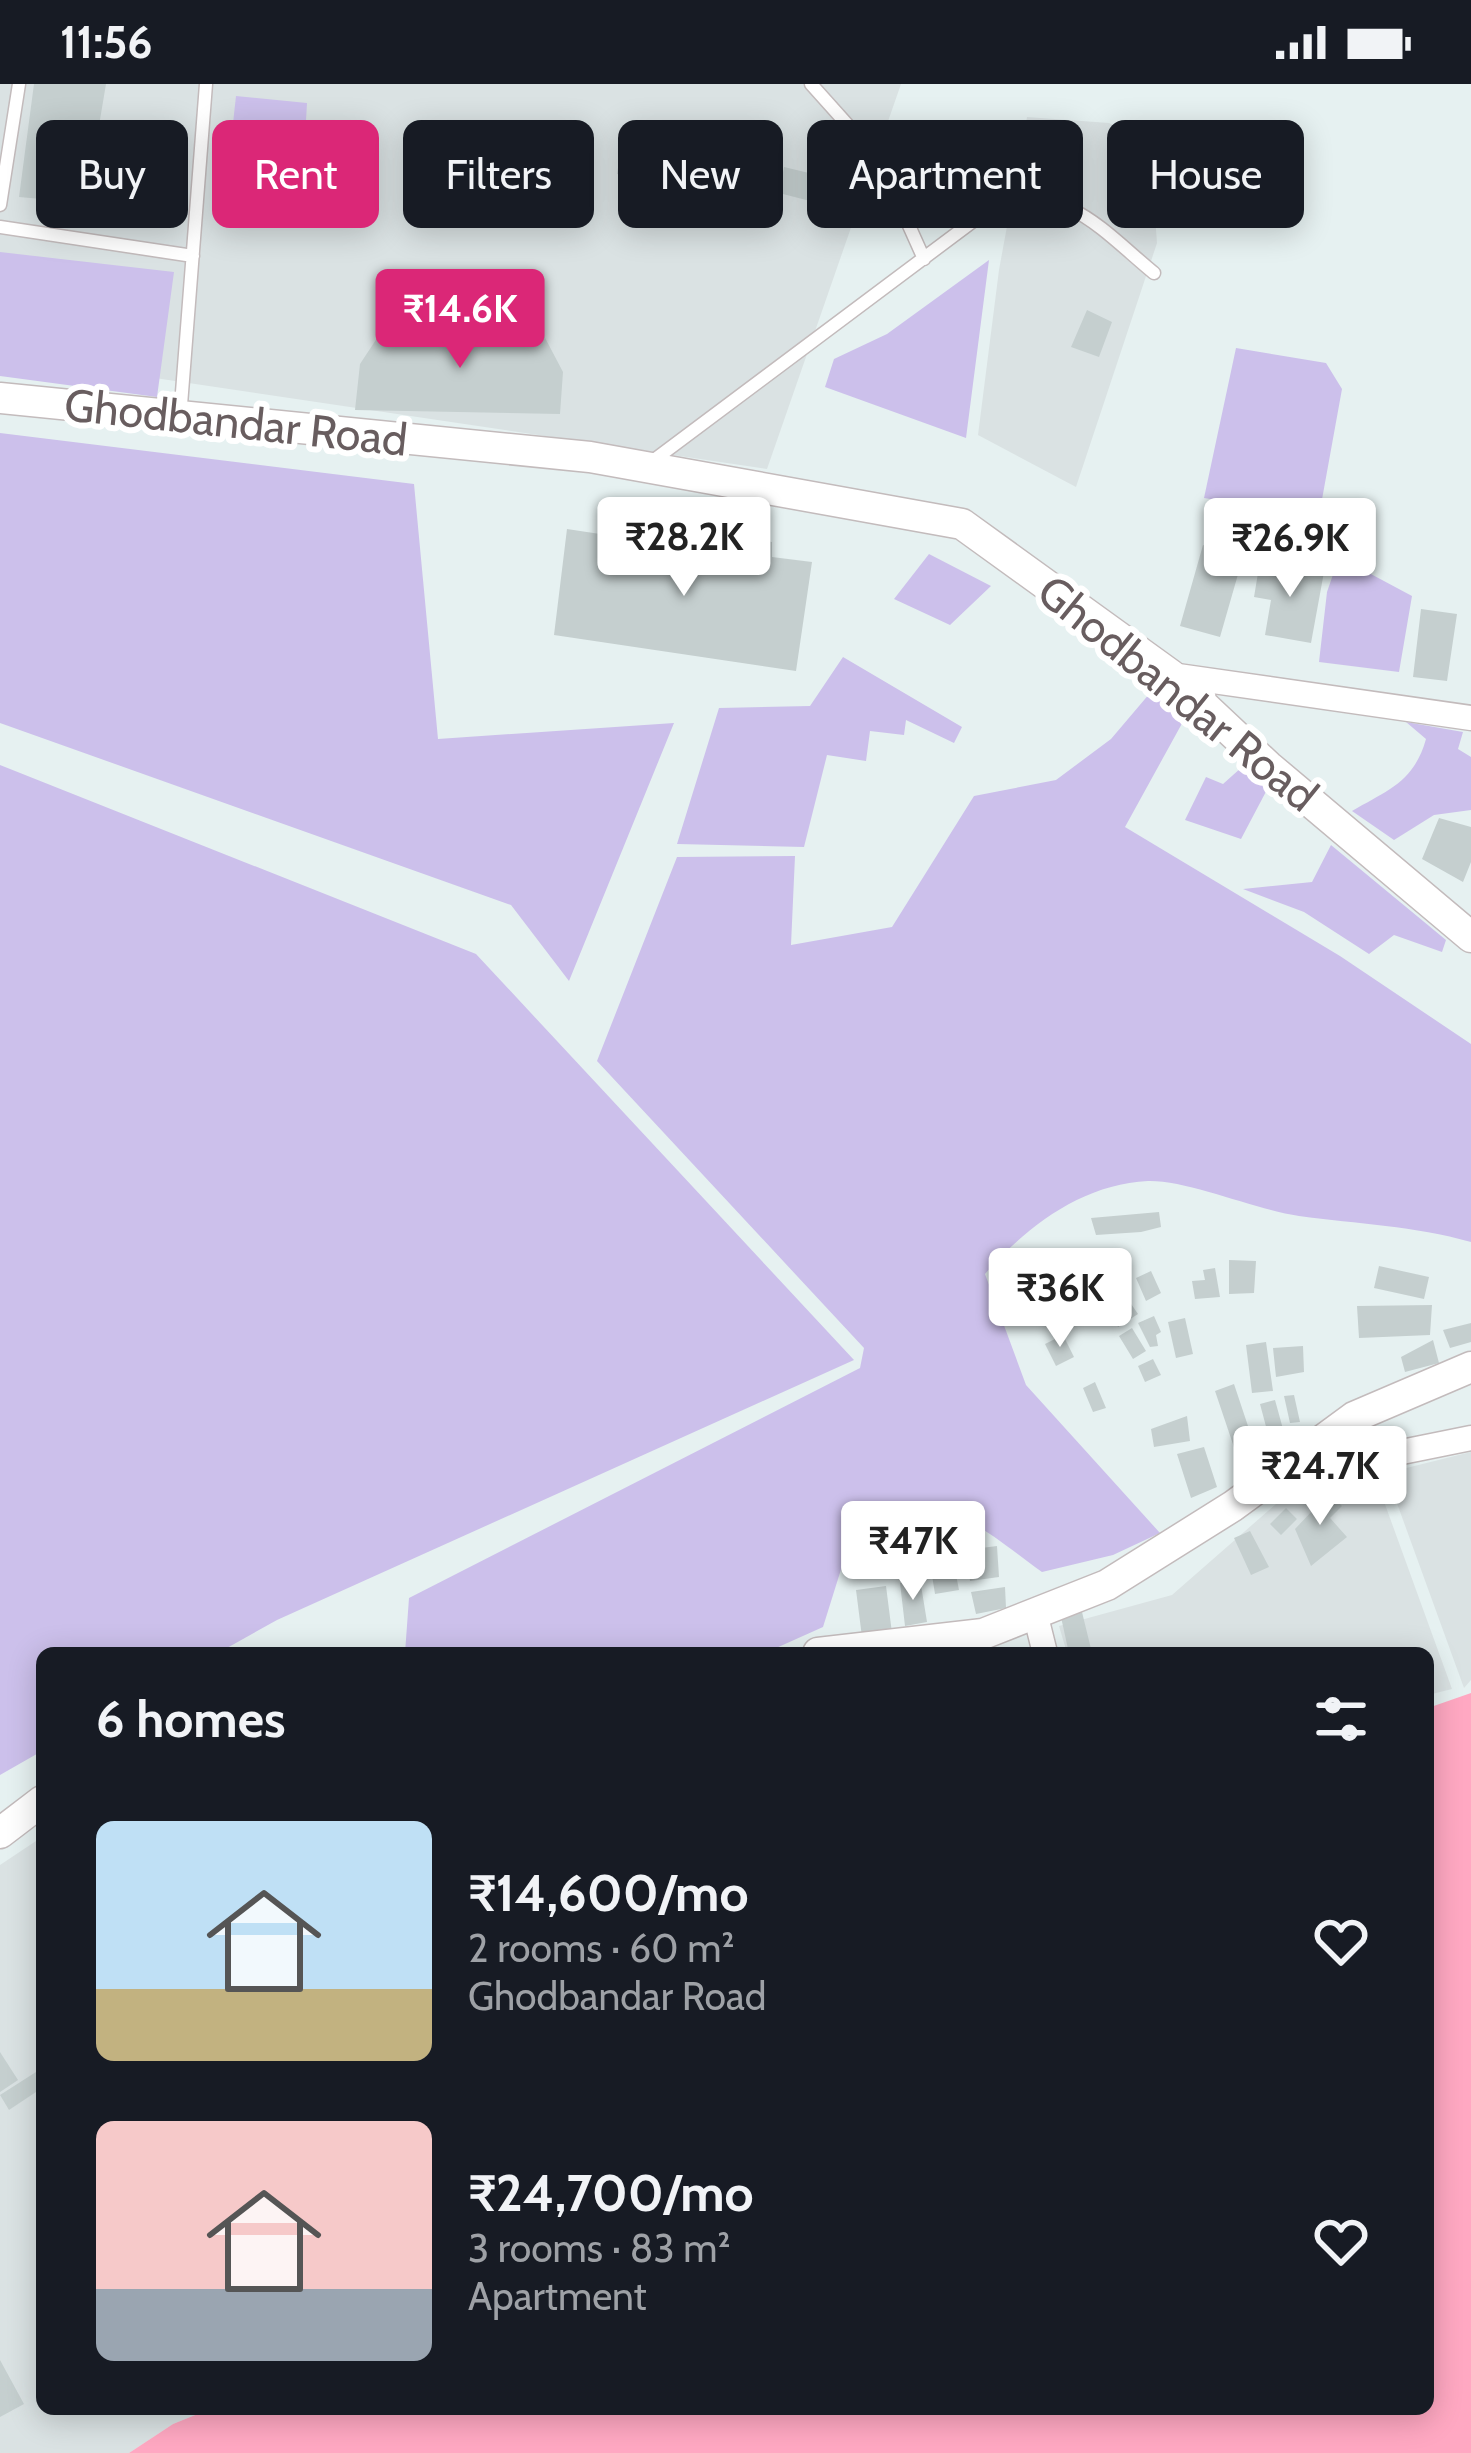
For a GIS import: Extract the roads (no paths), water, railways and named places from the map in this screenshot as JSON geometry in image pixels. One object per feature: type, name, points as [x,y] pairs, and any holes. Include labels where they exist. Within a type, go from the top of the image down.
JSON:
[{"type":"street","name":"Ghodbandar Road","points":[[0,398],[590,457],[962,524],[1171,675],[1268,766],[1471,937]]},
{"type":"street","points":[[1171,675],[1471,718]]},
{"type":"street","points":[[870,1647],[983,1634],[1107,1585],[1354,1417],[1471,1366]]},
{"type":"street","points":[[1313,1448],[1377,1457],[1471,1438]]},
{"type":"street","points":[[1035,1613],[1044,1647]]},
{"type":"street","points":[[0,1833],[36,1806]]},
{"type":"lane","points":[[0,205],[19,84]]},
{"type":"lane","points":[[180,418],[206,84]]},
{"type":"lane","points":[[811,84],[880,161],[923,259]]},
{"type":"lane","points":[[645,467],[996,204],[1042,197],[1069,203],[1154,273]]},
{"type":"lane","points":[[0,226],[193,256]]}]
